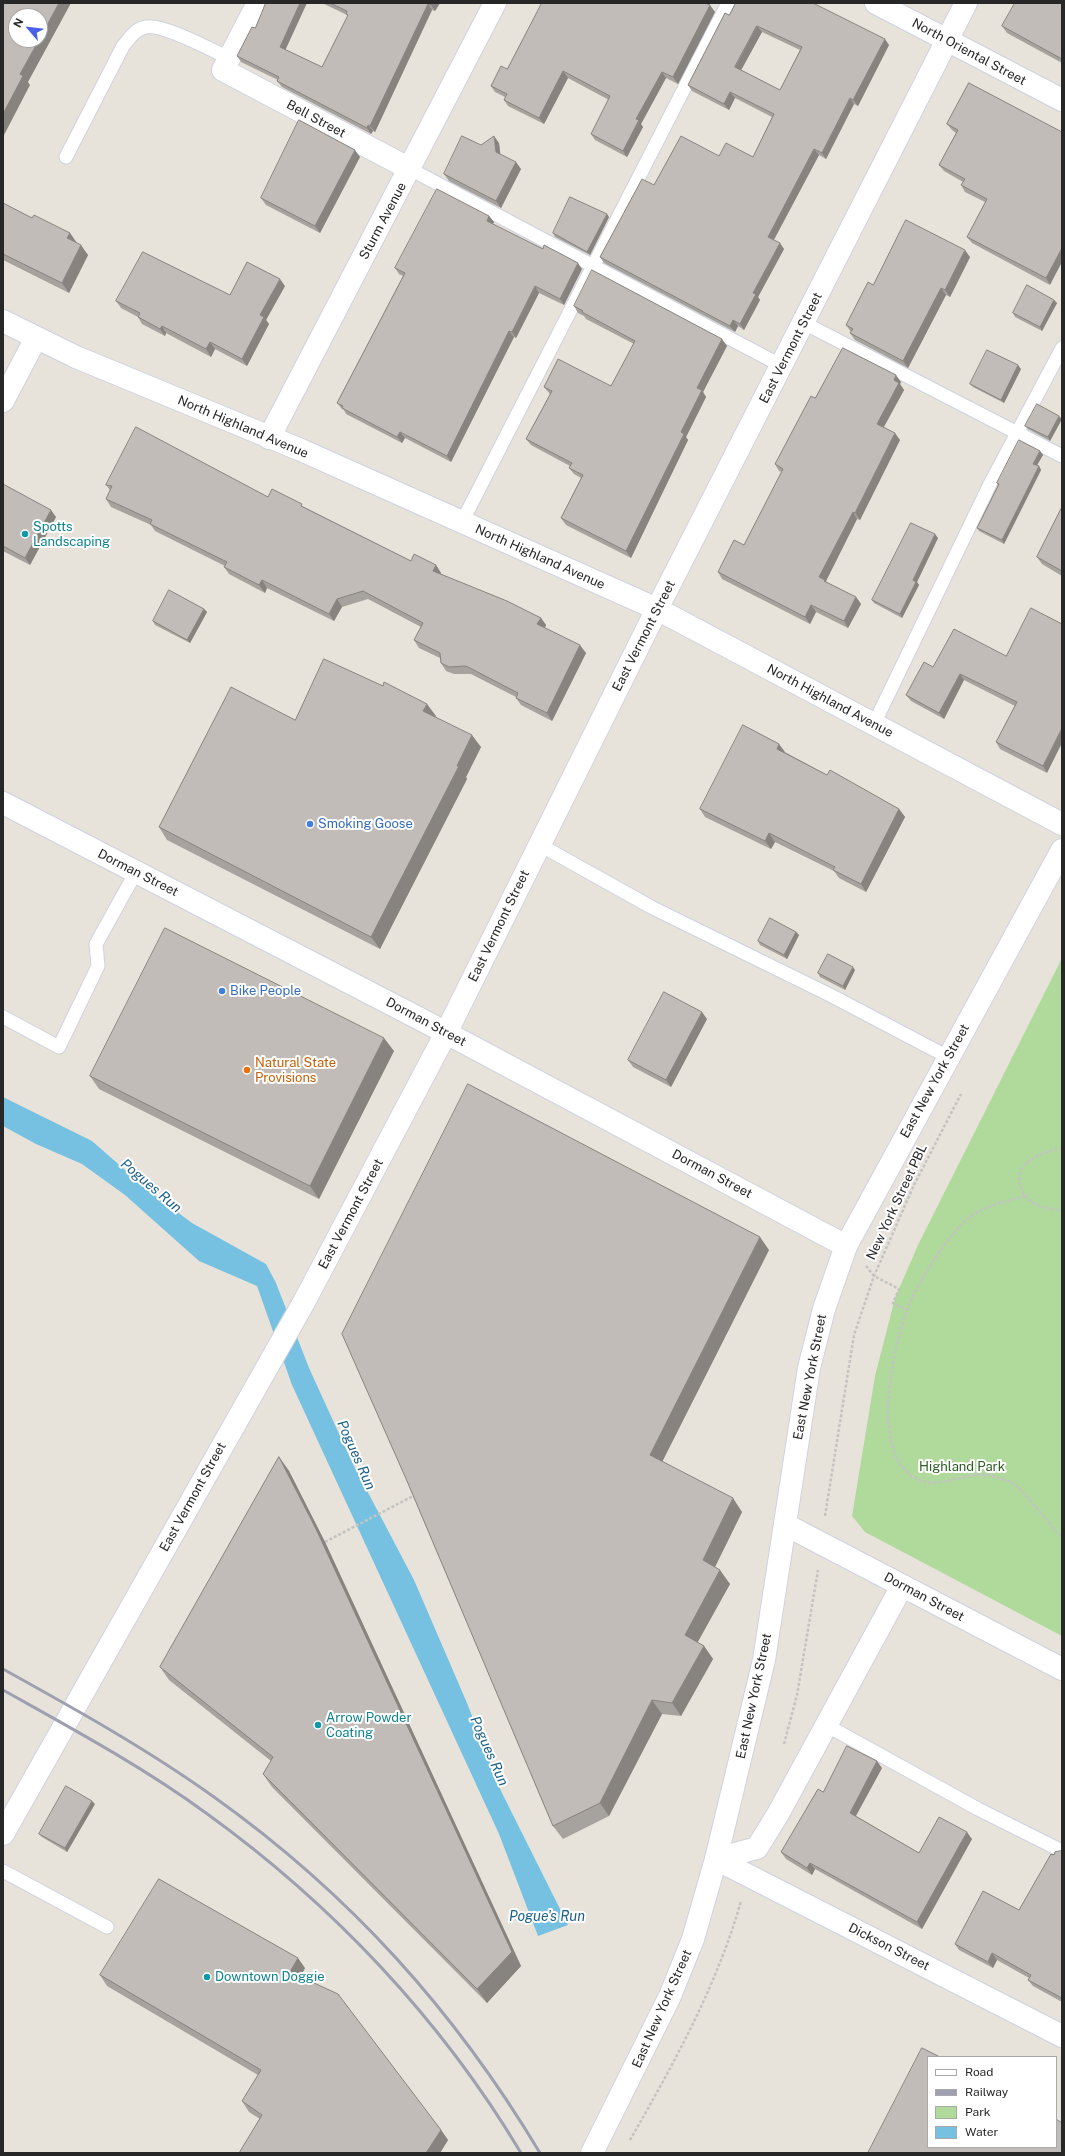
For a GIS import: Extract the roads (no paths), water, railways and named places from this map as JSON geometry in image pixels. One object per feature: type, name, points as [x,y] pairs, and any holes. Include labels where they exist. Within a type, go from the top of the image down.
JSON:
[{"type":"street","points":[[226,64],[258,3]]},
{"type":"street","name":"Sturm Avenue","points":[[269,438],[495,3]]},
{"type":"street","name":"North Oriental Street","points":[[876,3],[1062,100]]},
{"type":"street","name":"East Vermont Street","points":[[3,1834],[304,1302],[446,1033],[657,609],[966,3]]},
{"type":"street","name":"Bell Street","points":[[226,64],[410,169]]},
{"type":"street","name":"North Highland Avenue","points":[[3,321],[76,357],[269,438],[657,609],[1062,824]]},
{"type":"street","points":[[3,401],[36,338]]},
{"type":"street","name":"Dorman Street","points":[[3,803],[446,1033],[846,1246]]},
{"type":"street","name":"East New York Street","points":[[592,2153],[670,1996],[692,1939],[716,1859],[764,1660],[809,1368],[824,1309],[846,1246],[1062,850]]},
{"type":"street","name":"Dorman Street","points":[[786,1525],[1062,1669]]},
{"type":"street","points":[[716,1859],[757,1848],[902,1586]]},
{"type":"street","name":"Dickson Street","points":[[716,1859],[1062,2036]]},
{"type":"lane","points":[[462,522],[728,3]]},
{"type":"lane","points":[[66,157],[123,46],[136,31],[147,26],[164,29],[226,64]]},
{"type":"lane","points":[[410,169],[782,366]]},
{"type":"lane","points":[[804,323],[1062,456]]},
{"type":"lane","points":[[874,724],[1018,433],[1062,348]]},
{"type":"lane","points":[[540,845],[653,908],[832,996],[948,1057]]},
{"type":"lane","points":[[3,1017],[59,1047],[98,966],[96,944],[136,872]]},
{"type":"lane","points":[[826,1725],[978,1809],[1062,1851]]},
{"type":"lane","points":[[3,1871],[107,1927]]},
{"type":"water","name":"Pogue's Run","points":[[3,1097],[92,1141],[148,1190],[192,1223],[266,1264],[276,1283],[309,1368],[352,1462],[414,1580],[467,1703],[501,1791],[568,1925],[538,1936],[499,1834],[292,1385],[257,1286],[199,1261],[125,1195],[82,1164],[36,1144],[3,1126]]},
{"type":"railway","points":[[3,1669],[110,1730],[189,1779],[264,1834],[310,1874],[355,1915],[396,1958],[435,2004],[472,2051],[507,2101],[540,2153]]},
{"type":"railway","points":[[3,1690],[106,1748],[182,1796],[252,1848],[297,1886],[340,1925],[381,1967],[419,2011],[456,2056],[490,2104],[521,2153]]},
{"type":"place","name":"Spotts Landscaping","points":[[25,534]]},
{"type":"place","name":"Smoking Goose","points":[[310,824]]},
{"type":"place","name":"Bike People","points":[[222,991]]},
{"type":"place","name":"Natural State Provisions","points":[[247,1070]]},
{"type":"place","name":"Arrow Powder Coating","points":[[318,1725]]},
{"type":"place","name":"Downtown Doggie","points":[[207,1977]]},
{"type":"water label","name":"Pogues Run","points":[[151,1186]]},
{"type":"water label","name":"Pogues Run","points":[[356,1455]]},
{"type":"water label","name":"Pogues Run","points":[[489,1751]]},
{"type":"park label","name":"Highland Park","points":[[962,1467]]}]
